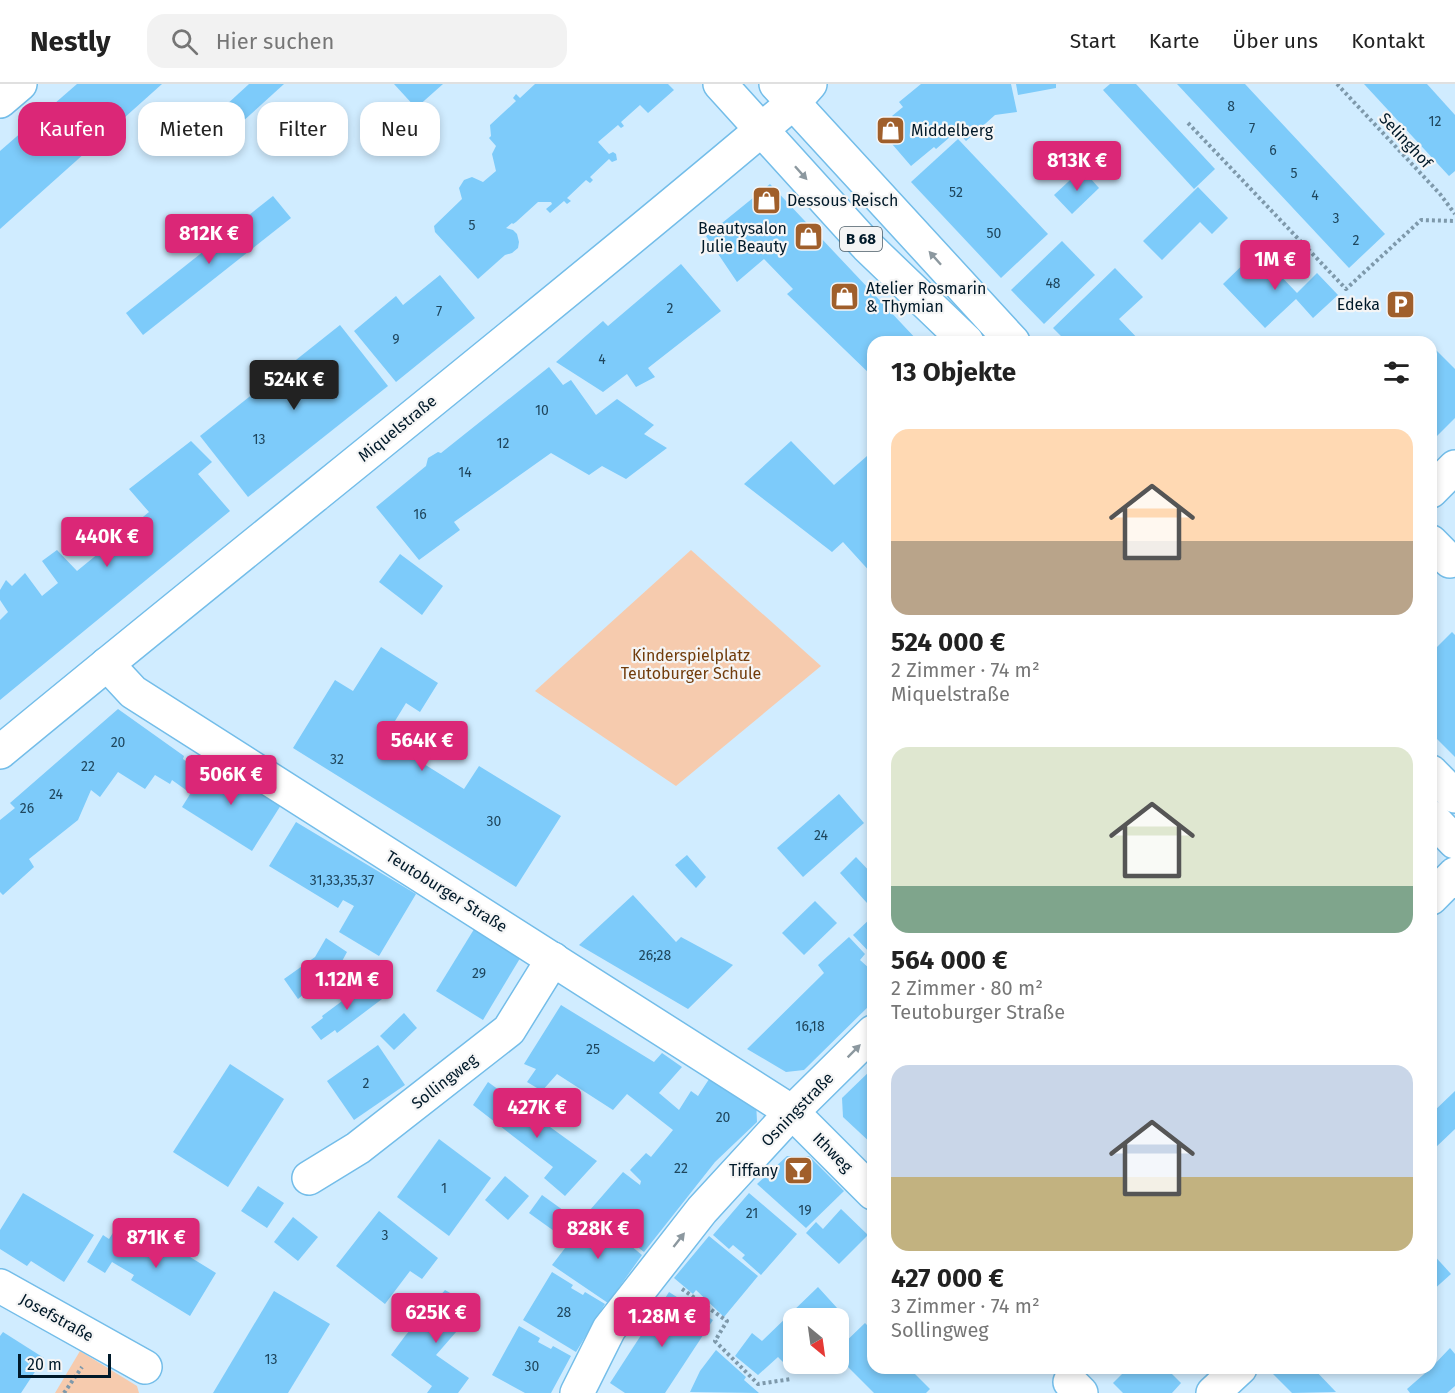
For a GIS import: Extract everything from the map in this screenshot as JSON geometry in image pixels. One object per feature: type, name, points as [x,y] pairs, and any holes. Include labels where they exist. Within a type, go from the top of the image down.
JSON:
[{"type":"street","points":[[0,102],[20,84]]},
{"type":"street","name":"B 68","points":[[720,84],[867,246],[961,336]]},
{"type":"street","name":"B 68","points":[[793,90],[1008,336]]},
{"type":"street","name":"Miquelstraße","points":[[0,752],[567,291],[761,130],[793,90]]},
{"type":"street","name":"Teutoburger Straße","points":[[107,664],[133,692],[792,1112]]},
{"type":"street","points":[[1437,778],[1455,796]]},
{"type":"street","points":[[1437,823],[1455,842]]},
{"type":"street","points":[[1437,891],[1455,874]]},
{"type":"street","name":"Sollingweg","points":[[309,1178],[358,1148],[509,1030],[553,959]]},
{"type":"street","name":"Osningstraße","points":[[577,1393],[609,1329],[702,1210],[792,1112],[867,1038]]},
{"type":"street","name":"Ithweg","points":[[792,1112],[867,1187]]},
{"type":"street","name":"Josefstraße","points":[[0,1286],[145,1367]]},
{"type":"street","points":[[1213,1393],[1234,1374]]},
{"type":"path","name":"Selinghof","points":[[1337,84],[1440,194],[1455,214]]},
{"type":"path","points":[[1188,123],[1346,289],[1421,220],[1455,221]]},
{"type":"path","points":[[655,1270],[727,1321],[715,1341],[758,1384],[790,1379]]},
{"type":"green space","name":"Kinderspielplatz Teutoburger Schule","points":[[691,550],[821,666],[676,786],[535,691]]},
{"type":"green space","points":[[80,1351],[137,1386],[139,1393],[55,1393]]},
{"type":"building","points":[[77,84],[162,84],[142,102],[138,102],[138,105],[126,116],[126,102],[56,102]]},
{"type":"building","points":[[249,84],[284,84],[264,102],[257,102],[257,108],[245,119],[245,102],[229,102]]},
{"type":"building","points":[[394,84],[443,84],[423,102],[410,102]]},
{"type":"building","points":[[535,84],[668,84],[674,90],[648,113],[640,105],[621,122],[624,126],[621,128],[618,125],[598,142],[609,154],[613,152],[616,154],[617,160],[612,162],[609,159],[590,177],[593,180],[590,183],[586,180],[567,198],[571,201],[567,204],[564,201],[550,213],[546,209],[552,204],[551,202],[538,202],[506,228],[517,234],[518,248],[505,255],[478,279],[435,232],[434,226],[462,199],[459,188],[464,180],[472,177],[483,182],[496,171],[492,154],[496,146],[489,138],[491,136],[490,125],[516,101],[513,98],[516,94],[520,98]]},
{"type":"building","points":[[921,84],[1011,84],[1017,112],[995,115],[966,141],[957,131],[911,166],[880,130],[894,119],[892,116],[903,107],[899,102]]},
{"type":"building","points":[[1016,84],[1056,84],[1056,88],[1018,95]]},
{"type":"building","points":[[1110,84],[1136,84],[1215,169],[1194,189],[1103,90]]},
{"type":"building","points":[[1177,84],[1245,84],[1385,234],[1349,268]]},
{"type":"building","points":[[1364,84],[1427,84],[1455,115],[1455,171],[1449,176]]},
{"type":"building","points":[[18,135],[18,156],[82,156],[0,229],[0,151]]},
{"type":"building","points":[[958,139],[1048,234],[1001,278],[911,182]]},
{"type":"building","points":[[1082,169],[1099,188],[1072,214],[1054,195]]},
{"type":"building","points":[[770,184],[913,336],[867,336],[867,371],[787,294],[793,289],[764,259],[737,282],[706,236]]},
{"type":"building","points":[[1198,187],[1228,218],[1212,234],[1200,222],[1162,260],[1143,241]]},
{"type":"building","points":[[273,196],[291,218],[143,335],[126,313]]},
{"type":"building","points":[[1062,241],[1095,275],[1044,324],[1011,290]]},
{"type":"building","points":[[1257,251],[1297,293],[1317,273],[1338,295],[1313,318],[1296,299],[1265,328],[1223,284]]},
{"type":"building","points":[[681,264],[721,311],[648,368],[655,377],[636,387],[627,374],[603,392],[556,362],[603,321],[608,326]]},
{"type":"building","points":[[1115,268],[1143,297],[1119,319],[1135,336],[1061,336],[1053,328]]},
{"type":"building","points":[[440,275],[475,318],[396,382],[354,331],[396,296],[403,305]]},
{"type":"building","points":[[340,325],[388,386],[248,497],[200,436]]},
{"type":"building","points":[[1437,351],[1455,369],[1455,418],[1437,436]]},
{"type":"building","points":[[549,367],[563,385],[571,380],[596,415],[617,399],[654,425],[644,434],[667,448],[626,479],[602,466],[589,475],[551,453],[454,522],[460,530],[419,560],[376,507],[426,466],[428,458],[438,452],[441,453]]},
{"type":"building","points":[[191,441],[212,462],[198,474],[230,511],[0,700],[0,620],[8,612],[0,600],[0,590],[6,580],[12,586],[25,573],[42,596],[58,583],[42,561],[57,550],[77,571],[149,512],[129,489]]},
{"type":"building","points":[[791,441],[834,485],[867,456],[867,568],[843,542],[832,552],[744,484]]},
{"type":"building","points":[[400,554],[443,586],[422,615],[379,582]]},
{"type":"building","points":[[1452,632],[1455,635],[1455,757],[1437,739],[1437,647]]},
{"type":"building","points":[[381,647],[438,683],[420,712],[406,703],[384,739],[464,789],[479,766],[561,816],[516,887],[293,748],[335,680],[353,691]]},
{"type":"building","points":[[118,709],[184,756],[183,759],[198,770],[186,790],[172,780],[170,784],[155,775],[145,789],[118,772],[100,797],[91,790],[78,820],[29,859],[34,867],[3,895],[0,892],[0,820],[15,808],[10,803]]},
{"type":"building","points":[[210,762],[281,805],[252,851],[182,807]]},
{"type":"building","points":[[839,794],[864,823],[803,877],[777,848]]},
{"type":"building","points":[[296,822],[416,894],[379,956],[339,932],[354,906],[343,900],[338,908],[269,866]]},
{"type":"building","points":[[687,855],[706,877],[696,888],[675,865]]},
{"type":"building","points":[[856,857],[867,869],[867,903],[840,873]]},
{"type":"building","points":[[633,895],[676,942],[681,937],[733,965],[688,1009],[579,945]]},
{"type":"building","points":[[815,901],[837,923],[804,955],[782,933]]},
{"type":"building","points":[[867,922],[867,950],[853,935]]},
{"type":"building","points":[[476,926],[522,955],[483,1020],[436,991]]},
{"type":"building","points":[[849,937],[865,954],[860,960],[867,966],[867,1008],[804,1070],[786,1072],[747,1049],[824,973],[818,965]]},
{"type":"building","points":[[326,938],[347,952],[334,976],[319,988],[315,985],[298,999],[284,979],[315,957]]},
{"type":"building","points":[[369,981],[382,999],[337,1033],[335,1030],[321,1040],[311,1027]]},
{"type":"building","points":[[561,1005],[654,1062],[662,1053],[682,1067],[659,1093],[679,1110],[691,1091],[698,1096],[713,1073],[756,1100],[757,1122],[715,1162],[644,1252],[590,1210],[623,1172],[640,1185],[641,1181],[630,1170],[646,1153],[651,1157],[673,1130],[627,1094],[613,1110],[557,1074],[542,1091],[527,1082],[536,1069],[524,1064]]},
{"type":"building","points":[[404,1013],[417,1028],[394,1050],[380,1036]]},
{"type":"building","points":[[378,1045],[405,1085],[354,1120],[327,1081]]},
{"type":"building","points":[[230,1064],[284,1099],[228,1187],[173,1152]]},
{"type":"building","points":[[867,1074],[867,1139],[843,1117],[842,1098]]},
{"type":"building","points":[[488,1082],[597,1161],[565,1196],[544,1178],[553,1167],[473,1105]]},
{"type":"building","points":[[1455,1091],[1455,1129],[1437,1146],[1437,1108]]},
{"type":"building","points":[[439,1139],[491,1178],[449,1236],[397,1197]]},
{"type":"building","points":[[787,1156],[809,1156],[844,1191],[806,1228],[757,1184]]},
{"type":"building","points":[[505,1176],[529,1196],[508,1220],[485,1200]]},
{"type":"building","points":[[258,1186],[284,1203],[267,1228],[241,1211]]},
{"type":"building","points":[[23,1193],[94,1235],[64,1282],[31,1261],[27,1266],[0,1249],[0,1230]]},
{"type":"building","points":[[749,1193],[797,1234],[761,1275],[742,1258],[745,1255],[733,1245],[729,1249],[713,1235]]},
{"type":"building","points":[[542,1195],[567,1213],[554,1231],[529,1213]]},
{"type":"building","points":[[841,1209],[867,1236],[839,1264],[806,1233],[816,1222],[823,1229]]},
{"type":"building","points":[[379,1211],[438,1258],[422,1279],[410,1271],[385,1304],[336,1266]]},
{"type":"building","points":[[293,1217],[318,1237],[298,1261],[274,1242]]},
{"type":"building","points":[[589,1217],[606,1229],[606,1232],[617,1241],[620,1237],[642,1255],[608,1303],[552,1265]]},
{"type":"building","points":[[116,1228],[149,1248],[156,1236],[216,1273],[190,1316],[131,1280],[134,1275],[112,1262],[105,1273],[87,1262],[103,1235],[109,1239]]},
{"type":"building","points":[[709,1236],[758,1276],[724,1317],[696,1290],[693,1294],[674,1278]]},
{"type":"building","points":[[1437,1259],[1451,1274],[1437,1287]]},
{"type":"building","points":[[552,1272],[573,1285],[571,1288],[583,1295],[585,1292],[605,1304],[576,1352],[523,1320]]},
{"type":"building","points":[[818,1287],[837,1308],[796,1308]]},
{"type":"building","points":[[445,1290],[477,1308],[436,1355],[469,1378],[458,1393],[427,1393],[432,1386],[391,1355]]},
{"type":"building","points":[[274,1291],[330,1324],[288,1393],[213,1393]]},
{"type":"building","points":[[669,1292],[713,1320],[665,1393],[625,1393],[610,1383]]},
{"type":"building","points":[[783,1321],[783,1362],[778,1357],[758,1375],[735,1356],[752,1333],[762,1341]]},
{"type":"building","points":[[865,1323],[867,1325],[867,1374],[915,1374],[930,1389],[926,1393],[874,1393],[849,1368],[849,1338]]},
{"type":"building","points":[[519,1326],[540,1338],[538,1342],[551,1349],[553,1346],[571,1356],[551,1393],[525,1393],[492,1375]]},
{"type":"building","points":[[3,1332],[44,1358],[21,1393],[0,1393],[0,1336]]},
{"type":"building","points":[[1450,1348],[1455,1354],[1455,1386],[1447,1393],[1410,1393],[1407,1389],[1424,1374],[1437,1374],[1437,1362]]},
{"type":"building","points":[[716,1350],[746,1377],[744,1380],[759,1393],[690,1392],[700,1371]]},
{"type":"building","points":[[1122,1374],[1172,1374],[1181,1383],[1172,1393],[1123,1393],[1113,1383]]},
{"type":"building","points":[[1273,1374],[1319,1374],[1336,1392],[1292,1393]]},
{"type":"place","name":"Middelberg","points":[[890,130]]},
{"type":"place","name":"Dessous Reisch","points":[[766,200]]},
{"type":"place","name":"Beautysalon Julie Beauty","points":[[808,237]]},
{"type":"place","name":"Atelier Rosmarin & Thymian","points":[[845,297]]},
{"type":"place","name":"Edeka","points":[[1401,304]]},
{"type":"place","name":"Tiffany","points":[[799,1170]]}]
